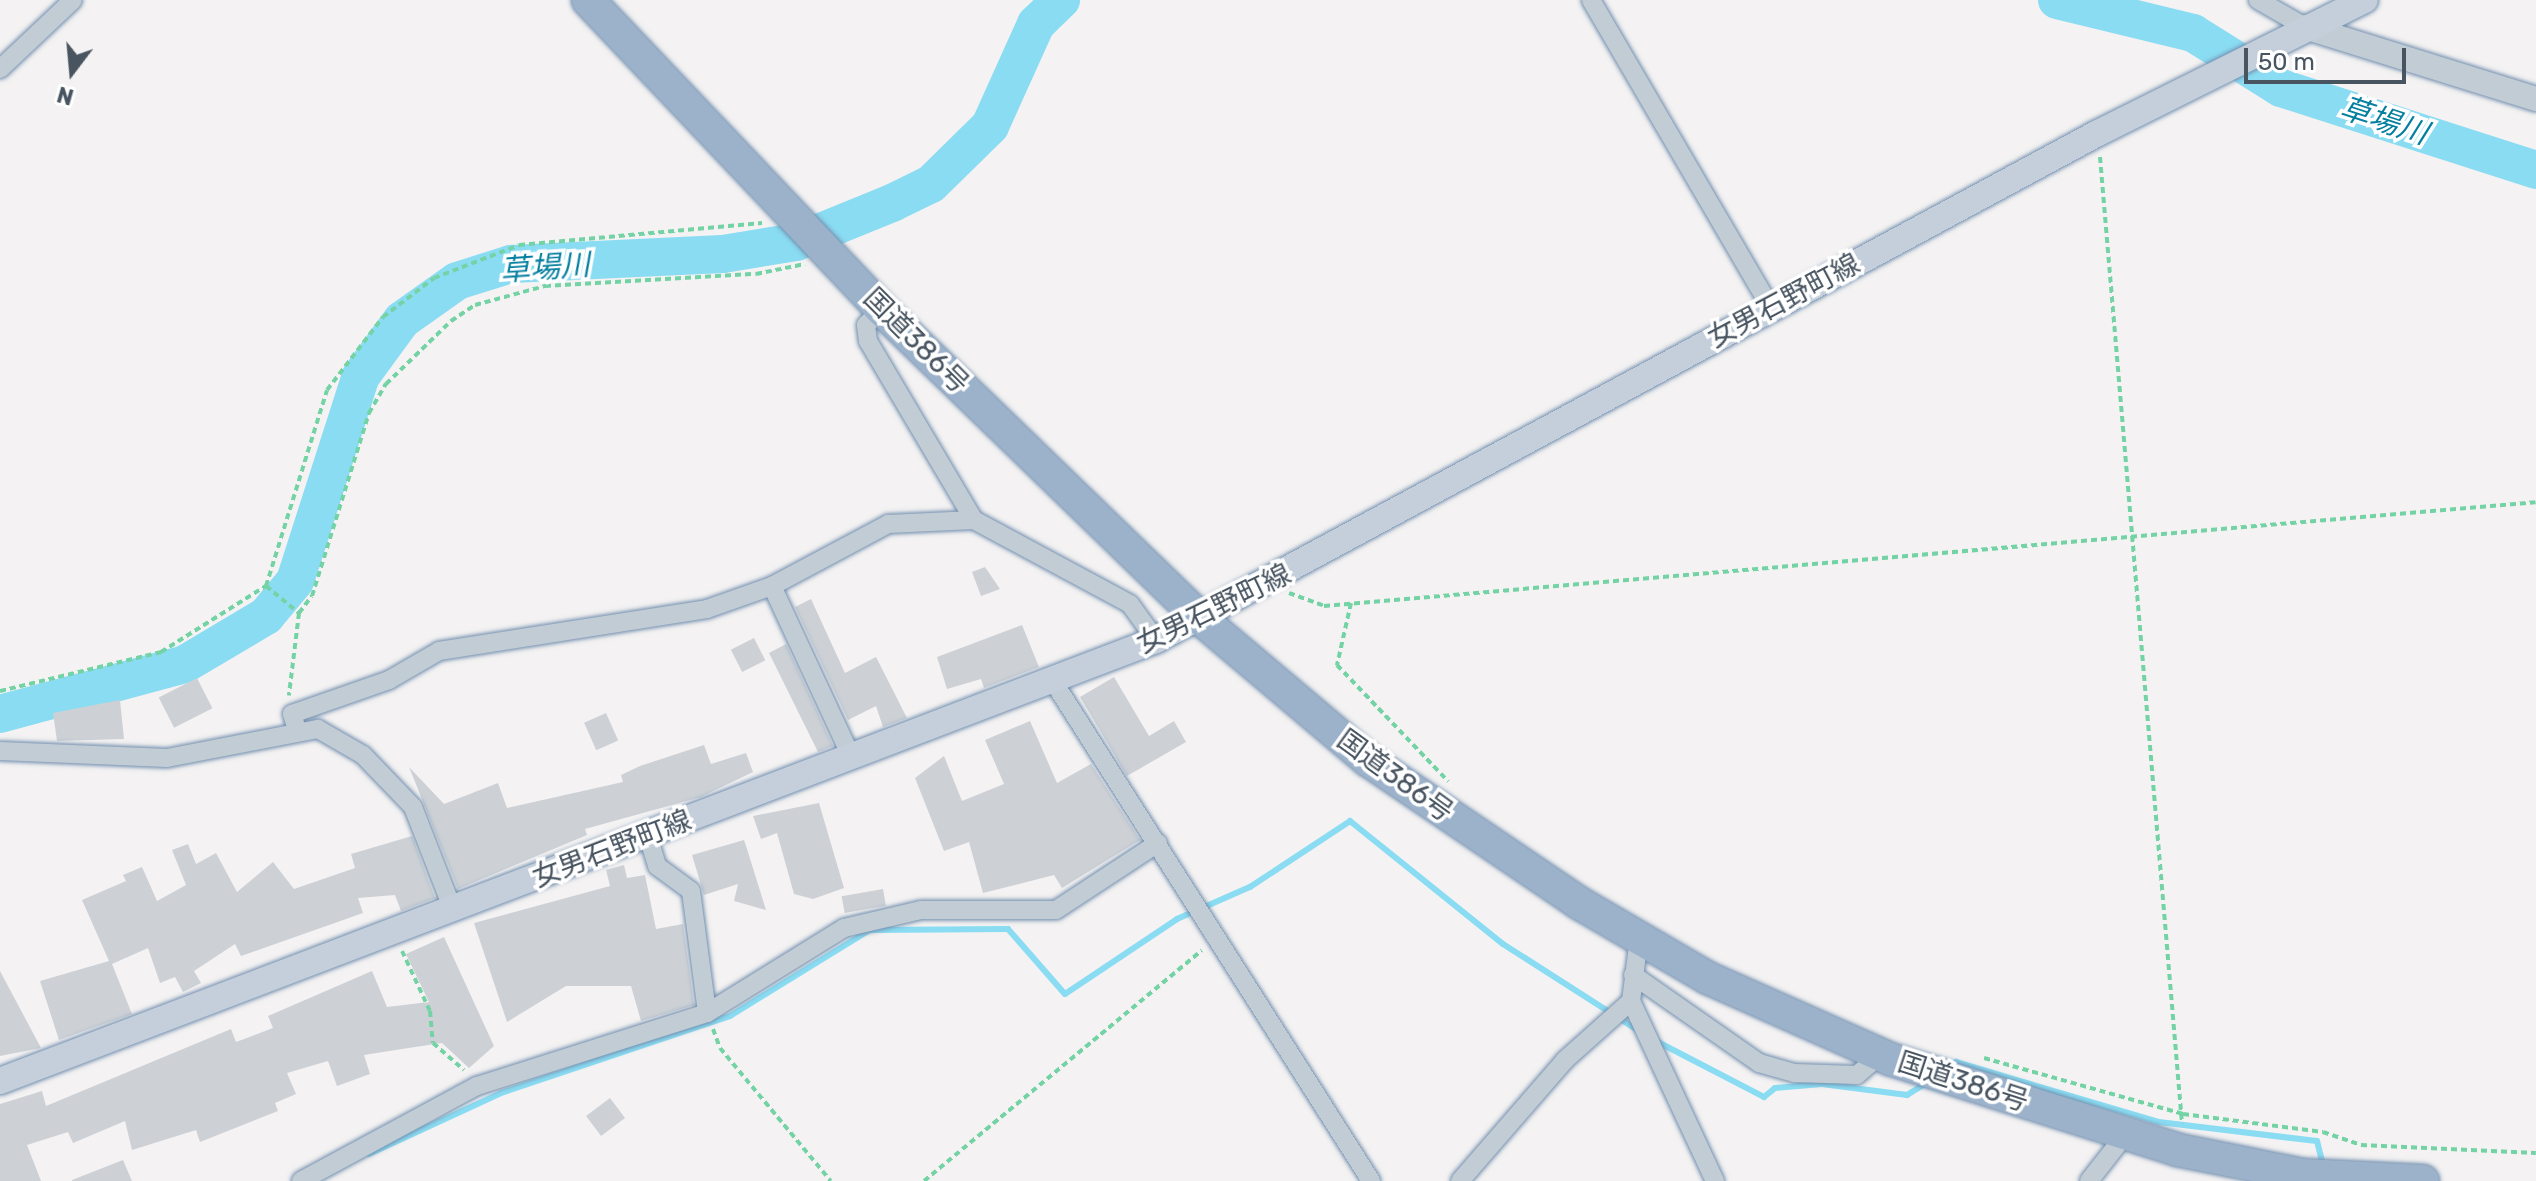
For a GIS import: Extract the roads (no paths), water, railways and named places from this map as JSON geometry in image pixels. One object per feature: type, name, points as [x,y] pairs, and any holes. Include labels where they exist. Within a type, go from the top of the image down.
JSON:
[{"type":"highway","name":"国道386号","points":[[588,0],[881,309],[1201,619],[1368,760],[1639,938],[1708,978],[1880,1055],[2125,1135],[2178,1150],[2303,1175],[2423,1181]]},
{"type":"main road","name":"女男石野町線","points":[[0,1081],[1156,640],[1280,577],[2098,133],[2365,0]]},
{"type":"street","points":[[0,69],[73,0]]},
{"type":"street","points":[[1591,0],[1771,308]]},
{"type":"street","points":[[2258,0],[2296,33],[2536,99]]},
{"type":"street","points":[[881,309],[866,325],[868,341],[974,520]]},
{"type":"street","points":[[0,751],[167,758],[295,722],[389,680],[439,651],[655,621],[772,586],[888,524],[974,520],[1130,604],[1156,640]]},
{"type":"street","points":[[772,586],[852,758]]},
{"type":"street","points":[[1053,681],[1219,936],[1371,1181]]},
{"type":"street","points":[[295,722],[318,729],[363,755],[413,807],[453,910]]},
{"type":"street","points":[[648,836],[657,866],[691,891],[707,1013]]},
{"type":"street","points":[[301,1181],[481,1084],[707,1013],[844,928],[921,910],[1056,910],[1158,843]]},
{"type":"street","points":[[1639,938],[1631,1001],[1715,1181]]},
{"type":"street","points":[[1633,975],[1759,1063],[1795,1073],[1857,1075],[1880,1055]]},
{"type":"street","points":[[1460,1181],[1565,1060],[1631,1001]]},
{"type":"street","points":[[2089,1181],[2125,1135]]},
{"type":"waterway","name":"草場川","points":[[0,714],[185,664],[266,616],[295,581],[361,376],[402,320],[457,281],[511,264],[723,254],[796,242],[892,203],[931,184],[990,126],[1036,24],[1061,0]]},
{"type":"waterway","name":"草場川","points":[[2057,0],[2193,33],[2281,88],[2536,170]]},
{"type":"waterway","points":[[369,1154],[501,1093],[730,1016],[870,930],[1008,929],[1065,994],[1177,919],[1250,887],[1350,821],[1503,944],[1639,1031]]},
{"type":"waterway","points":[[1656,1041],[1764,1097],[1775,1088],[1822,1084],[1907,1095],[1926,1083]]},
{"type":"waterway","points":[[1949,1067],[1956,1062],[2159,1122],[2317,1141],[2323,1165]]}]
